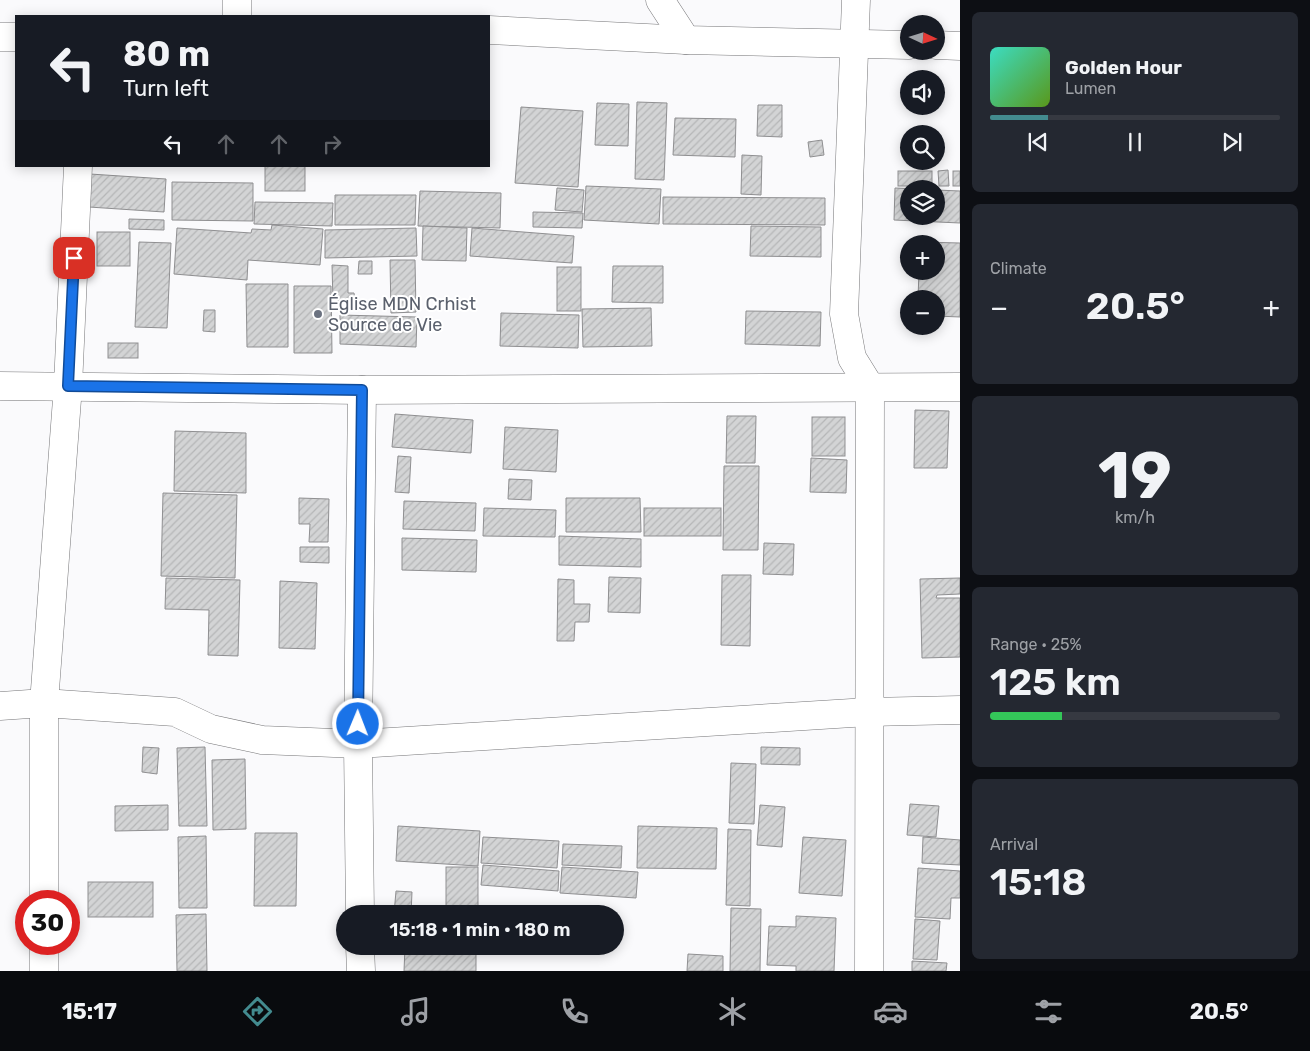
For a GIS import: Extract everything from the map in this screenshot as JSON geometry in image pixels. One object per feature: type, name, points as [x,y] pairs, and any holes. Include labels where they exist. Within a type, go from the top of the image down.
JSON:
[{"type":"street","points":[[236,15],[237,0]]},
{"type":"street","points":[[660,0],[686,40]]},
{"type":"street","points":[[856,0],[844,314],[852,358],[870,387],[869,971]]},
{"type":"street","points":[[490,30],[686,40],[900,45]]},
{"type":"street","points":[[0,37],[15,37]]},
{"type":"street","points":[[945,46],[960,46]]},
{"type":"street","points":[[44,890],[44,702],[68,386],[78,167]]},
{"type":"street","points":[[0,386],[362,390],[960,387]]},
{"type":"street","points":[[360,905],[358,744],[362,390]]},
{"type":"street","points":[[0,706],[44,702],[175,712],[211,729],[262,740],[358,744],[868,712],[960,710]]},
{"type":"street","points":[[44,955],[44,971]]},
{"type":"street","points":[[360,955],[361,971]]},
{"type":"building","points":[[637,102],[667,103],[664,180],[635,179]]},
{"type":"building","points":[[597,103],[629,104],[628,146],[595,145]]},
{"type":"building","points":[[758,105],[782,105],[782,137],[757,136]]},
{"type":"building","points":[[521,107],[583,111],[578,187],[515,183]]},
{"type":"building","points":[[675,118],[736,119],[735,157],[673,155]]},
{"type":"building","points":[[822,140],[824,155],[810,157],[808,142]]},
{"type":"building","points":[[742,155],[762,156],[761,195],[741,194]]},
{"type":"building","points":[[265,167],[305,167],[305,191],[265,191]]},
{"type":"building","points":[[948,170],[949,186],[945,186],[945,180],[939,180],[938,171]]},
{"type":"building","points":[[898,171],[932,171],[932,180],[900,180],[900,186],[898,186]]},
{"type":"building","points":[[953,171],[960,171],[960,186],[953,186]]},
{"type":"building","points":[[90,174],[166,179],[164,212],[89,207]]},
{"type":"building","points":[[172,182],[253,183],[253,221],[172,220]]},
{"type":"building","points":[[586,186],[661,189],[659,224],[584,220]]},
{"type":"building","points":[[557,188],[584,190],[582,212],[555,210]]},
{"type":"building","points":[[895,188],[900,188],[900,220],[894,220]]},
{"type":"building","points":[[945,190],[960,191],[960,223],[945,222]]},
{"type":"building","points":[[420,191],[501,193],[500,228],[418,226]]},
{"type":"building","points":[[335,195],[416,195],[415,225],[335,225]]},
{"type":"building","points":[[663,197],[825,198],[825,225],[663,224]]},
{"type":"building","points":[[255,202],[333,203],[332,226],[254,224]]},
{"type":"building","points":[[533,212],[583,213],[582,228],[533,227]]},
{"type":"building","points":[[129,219],[164,220],[164,230],[129,229]]},
{"type":"building","points":[[272,225],[323,229],[320,265],[248,260],[247,280],[174,274],[177,228],[251,233],[252,229],[271,230]]},
{"type":"building","points":[[423,226],[467,228],[466,261],[422,260]]},
{"type":"building","points":[[751,226],[821,227],[821,257],[750,256]]},
{"type":"building","points":[[416,228],[417,256],[325,258],[325,230]]},
{"type":"building","points":[[472,228],[574,236],[572,263],[470,256]]},
{"type":"building","points":[[97,232],[130,232],[130,266],[97,266]]},
{"type":"building","points":[[139,242],[171,243],[167,328],[135,327]]},
{"type":"building","points":[[945,243],[960,243],[960,317],[945,316],[945,290],[918,290],[919,280],[945,280]]},
{"type":"building","points":[[390,260],[415,260],[416,312],[391,313]]},
{"type":"building","points":[[359,261],[372,261],[372,274],[358,274]]},
{"type":"building","points":[[332,265],[348,266],[348,293],[354,293],[355,301],[333,301]]},
{"type":"building","points":[[613,266],[663,266],[663,303],[612,302]]},
{"type":"building","points":[[557,267],[581,267],[581,311],[557,311]]},
{"type":"building","points":[[246,284],[288,284],[288,347],[247,347]]},
{"type":"building","points":[[294,286],[331,286],[332,353],[294,353]]},
{"type":"building","points":[[651,308],[652,346],[583,347],[582,309]]},
{"type":"building","points":[[204,310],[215,310],[215,332],[203,331]]},
{"type":"building","points":[[746,311],[821,312],[820,346],[745,344]]},
{"type":"building","points":[[501,313],[579,315],[578,348],[500,346]]},
{"type":"building","points":[[340,315],[417,317],[416,347],[340,344]]},
{"type":"building","points":[[108,343],[138,343],[138,358],[108,358]]},
{"type":"building","points":[[915,410],[949,411],[947,468],[914,468]]},
{"type":"building","points":[[395,414],[473,420],[471,453],[392,447]]},
{"type":"building","points":[[727,416],[756,416],[755,463],[726,463]]},
{"type":"building","points":[[812,417],[845,417],[845,456],[812,456]]},
{"type":"building","points":[[505,427],[558,430],[556,472],[503,469]]},
{"type":"building","points":[[175,431],[246,433],[246,493],[174,491]]},
{"type":"building","points":[[398,456],[411,457],[409,493],[395,492]]},
{"type":"building","points":[[811,458],[847,460],[846,493],[810,492]]},
{"type":"building","points":[[724,466],[759,466],[758,550],[723,550]]},
{"type":"building","points":[[509,479],[532,480],[531,500],[508,499]]},
{"type":"building","points":[[163,493],[237,495],[235,578],[161,576]]},
{"type":"building","points":[[299,498],[329,499],[328,542],[309,542],[310,524],[299,524]]},
{"type":"building","points":[[566,498],[640,498],[641,532],[566,532]]},
{"type":"building","points":[[404,501],[476,503],[475,531],[403,529]]},
{"type":"building","points":[[484,508],[556,510],[555,537],[483,536]]},
{"type":"building","points":[[644,508],[721,508],[721,536],[644,536]]},
{"type":"building","points":[[559,536],[641,539],[641,567],[559,565]]},
{"type":"building","points":[[402,538],[477,540],[476,572],[402,570]]},
{"type":"building","points":[[764,543],[794,544],[793,575],[763,574]]},
{"type":"building","points":[[300,547],[329,547],[329,563],[300,562]]},
{"type":"building","points":[[722,575],[751,575],[750,646],[721,645]]},
{"type":"building","points":[[609,577],[641,578],[640,613],[608,612]]},
{"type":"building","points":[[166,578],[240,580],[238,656],[208,655],[209,610],[165,609]]},
{"type":"building","points":[[960,578],[960,594],[937,595],[936,598],[960,598],[960,657],[922,658],[920,579]]},
{"type":"building","points":[[558,579],[574,580],[574,604],[590,604],[589,622],[575,622],[574,641],[557,641]]},
{"type":"building","points":[[280,581],[317,583],[315,649],[279,648]]},
{"type":"building","points":[[143,747],[159,748],[157,774],[142,772]]},
{"type":"building","points":[[205,747],[207,826],[179,826],[177,748]]},
{"type":"building","points":[[761,747],[800,748],[800,765],[761,764]]},
{"type":"building","points":[[245,759],[246,829],[213,830],[212,760]]},
{"type":"building","points":[[731,763],[756,764],[754,824],[729,823]]},
{"type":"building","points":[[910,804],[939,806],[936,837],[907,835]]},
{"type":"building","points":[[168,805],[168,830],[115,831],[115,806]]},
{"type":"building","points":[[760,805],[785,807],[782,847],[757,845]]},
{"type":"building","points":[[398,826],[480,831],[478,866],[396,861]]},
{"type":"building","points":[[638,826],[717,828],[716,869],[637,868]]},
{"type":"building","points":[[728,829],[751,830],[750,906],[726,905]]},
{"type":"building","points":[[255,833],[297,833],[296,906],[254,906]]},
{"type":"building","points":[[206,836],[207,908],[179,908],[178,837]]},
{"type":"building","points":[[483,837],[559,841],[557,868],[481,863]]},
{"type":"building","points":[[803,837],[846,840],[842,896],[799,893]]},
{"type":"building","points":[[923,837],[960,840],[960,865],[922,863]]},
{"type":"building","points":[[563,844],[622,846],[621,868],[562,865]]},
{"type":"building","points":[[483,865],[559,871],[558,891],[481,885]]},
{"type":"building","points":[[446,867],[478,867],[478,905],[446,905]]},
{"type":"building","points":[[562,867],[638,872],[636,898],[560,893]]},
{"type":"building","points":[[918,868],[960,871],[960,898],[951,898],[950,919],[915,917]]},
{"type":"building","points":[[88,882],[153,882],[153,917],[88,917]]},
{"type":"building","points":[[396,891],[412,892],[411,905],[395,905]]},
{"type":"building","points":[[731,908],[761,909],[760,971],[730,971]]},
{"type":"building","points":[[206,914],[207,971],[177,971],[176,915]]},
{"type":"building","points":[[796,916],[836,918],[834,971],[796,971],[796,966],[767,965],[769,926],[796,927]]},
{"type":"building","points":[[915,919],[940,921],[937,960],[913,959]]},
{"type":"building","points":[[688,954],[723,956],[723,971],[687,971]]},
{"type":"building","points":[[405,955],[476,955],[476,971],[404,971]]},
{"type":"building","points":[[912,961],[947,963],[946,971],[912,971]]},
{"type":"place","name":"Église MDN Crhist Source de Vie","points":[[318,314]]},
{"type":"route","points":[[74,258],[68,386],[362,390],[358,724]]}]
